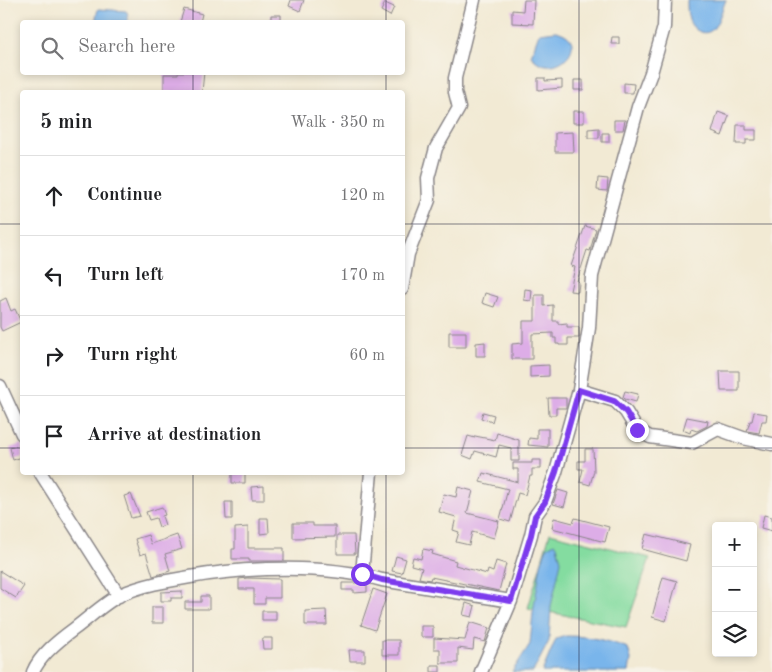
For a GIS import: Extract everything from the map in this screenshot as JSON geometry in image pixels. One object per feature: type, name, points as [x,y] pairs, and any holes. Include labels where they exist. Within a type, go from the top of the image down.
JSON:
[{"type":"street","points":[[405,272],[408,254],[428,200],[428,178],[436,148],[459,108],[455,92],[455,78],[474,0]]},
{"type":"street","points":[[481,672],[511,601],[535,516],[545,502],[556,472],[579,390],[589,328],[592,276],[638,107],[651,73],[664,27],[665,0]]},
{"type":"street","points":[[0,386],[20,430]]},
{"type":"street","points":[[579,390],[614,401],[626,412],[637,430],[650,437],[692,443],[718,429],[743,438],[772,444]]},
{"type":"street","points":[[42,475],[119,596]]},
{"type":"street","points":[[362,574],[371,475]]},
{"type":"street","points":[[32,672],[36,664],[65,636],[119,596],[158,582],[211,573],[255,569],[362,574],[382,580],[511,601]]},
{"type":"green space","points":[[550,533],[650,558],[626,627],[528,608]]},
{"type":"water","points":[[687,0],[726,0],[719,19],[710,32],[699,31],[691,23],[688,15]]},
{"type":"water","points":[[98,9],[126,11],[128,14],[128,20],[95,20]]},
{"type":"water","points":[[556,31],[567,36],[572,43],[571,50],[567,57],[559,63],[550,65],[540,63],[531,56],[539,33]]},
{"type":"water","points":[[555,543],[561,561],[551,606],[549,641],[533,672],[512,672],[530,644],[541,564],[547,547]]},
{"type":"water","points":[[566,636],[597,639],[628,648],[631,659],[629,672],[542,672],[556,639]]},
{"type":"building","points":[[291,0],[304,0],[300,11],[289,6]]},
{"type":"building","points":[[524,0],[534,0],[533,24],[512,23],[512,10],[523,11]]},
{"type":"building","points":[[385,3],[394,7],[390,16],[381,11]]},
{"type":"building","points":[[184,9],[202,14],[200,20],[181,20]]},
{"type":"building","points":[[271,15],[281,15],[281,20],[271,20]]},
{"type":"building","points":[[612,37],[619,37],[619,44],[611,44]]},
{"type":"building","points":[[164,75],[204,75],[202,90],[164,90]]},
{"type":"building","points":[[538,78],[545,78],[545,81],[562,80],[562,88],[538,90]]},
{"type":"building","points":[[574,80],[583,80],[583,90],[574,90]]},
{"type":"building","points":[[624,83],[634,84],[633,93],[624,93]]},
{"type":"building","points":[[573,111],[584,111],[584,123],[573,123]]},
{"type":"building","points":[[718,112],[729,116],[722,136],[712,132]]},
{"type":"building","points":[[614,120],[625,120],[623,130],[614,130]]},
{"type":"building","points":[[737,125],[746,125],[746,130],[756,130],[756,140],[746,140],[746,144],[736,144]]},
{"type":"building","points":[[599,128],[599,138],[588,138],[588,129]]},
{"type":"building","points":[[573,132],[574,152],[555,152],[555,133]]},
{"type":"building","points":[[602,133],[609,133],[609,142],[602,142]]},
{"type":"building","points":[[598,178],[608,179],[607,191],[597,190]]},
{"type":"building","points":[[585,226],[596,229],[590,251],[587,250],[577,281],[579,282],[578,292],[570,291],[575,267],[571,266]]},
{"type":"building","points":[[525,289],[532,290],[531,301],[524,300]]},
{"type":"building","points":[[485,293],[498,297],[494,307],[482,303]]},
{"type":"building","points":[[535,295],[544,295],[544,306],[553,305],[553,321],[558,321],[558,324],[567,323],[567,327],[579,327],[579,338],[568,338],[568,345],[559,345],[556,344],[556,338],[553,338],[553,333],[532,334],[532,359],[512,359],[512,344],[523,343],[523,321],[535,321]]},
{"type":"building","points":[[6,298],[11,311],[15,309],[20,320],[20,322],[2,331],[0,327],[0,301]]},
{"type":"building","points":[[449,332],[466,332],[466,347],[449,347]]},
{"type":"building","points":[[485,342],[485,356],[476,356],[476,343]]},
{"type":"building","points":[[549,365],[549,376],[530,377],[530,366]]},
{"type":"building","points":[[720,371],[739,371],[739,391],[721,391]]},
{"type":"building","points":[[625,391],[638,394],[636,402],[623,397]]},
{"type":"building","points":[[548,398],[566,398],[566,408],[556,408],[556,415],[549,415]]},
{"type":"building","points":[[483,412],[494,415],[492,422],[481,418]]},
{"type":"building","points":[[754,412],[767,414],[766,421],[762,421],[759,433],[747,431]]},
{"type":"building","points":[[687,417],[708,421],[707,426],[697,431],[691,429],[690,433],[683,430]]},
{"type":"building","points":[[537,429],[548,429],[548,447],[528,445],[529,438],[537,439]]},
{"type":"building","points":[[497,433],[519,440],[519,461],[511,461],[511,448],[499,445],[496,457],[475,451],[472,459],[462,455],[468,436],[495,440]]},
{"type":"building","points":[[20,445],[20,458],[13,460],[10,448]]},
{"type":"building","points":[[585,449],[593,449],[594,471],[590,485],[580,482],[583,469],[578,469],[578,461],[585,461]]},
{"type":"building","points":[[532,460],[541,460],[541,469],[532,469],[532,476],[530,476],[525,495],[518,493],[510,522],[500,519],[508,489],[480,482],[483,473],[518,482],[518,469],[513,469],[513,463],[532,463]]},
{"type":"building","points":[[232,475],[245,475],[245,483],[232,483]]},
{"type":"building","points":[[264,486],[264,500],[252,500],[251,487]]},
{"type":"building","points":[[458,487],[473,491],[467,513],[499,521],[494,538],[472,532],[469,545],[456,542],[459,532],[453,530],[456,517],[439,512],[444,494],[456,497]]},
{"type":"building","points":[[558,490],[568,493],[564,507],[553,504]]},
{"type":"building","points":[[131,494],[140,516],[131,518],[124,496]]},
{"type":"building","points":[[225,502],[232,502],[232,519],[226,519]]},
{"type":"building","points":[[162,507],[165,515],[162,516],[165,525],[159,527],[156,518],[149,520],[146,512]]},
{"type":"building","points":[[764,515],[772,517],[772,531],[761,528]]},
{"type":"building","points":[[260,518],[268,518],[269,533],[260,534]]},
{"type":"building","points":[[554,518],[573,523],[575,518],[609,527],[605,542],[552,528]]},
{"type":"building","points":[[293,523],[313,523],[313,526],[335,526],[335,537],[293,538]]},
{"type":"building","points":[[248,527],[248,548],[284,548],[284,561],[232,559],[232,549],[235,549],[235,528]]},
{"type":"building","points":[[646,534],[690,545],[686,561],[642,549]]},
{"type":"building","points":[[148,535],[151,544],[177,535],[182,549],[165,554],[170,571],[153,576],[146,553],[140,555],[135,539]]},
{"type":"building","points":[[337,535],[354,535],[355,554],[337,554]]},
{"type":"building","points":[[423,549],[433,551],[432,554],[456,561],[455,565],[487,574],[488,570],[493,572],[496,561],[506,564],[499,591],[431,577],[430,580],[419,578],[422,568],[411,565],[413,557],[421,559]]},
{"type":"building","points":[[396,556],[406,559],[402,573],[392,571]]},
{"type":"building","points":[[0,571],[24,586],[16,598],[0,588]]},
{"type":"building","points":[[663,577],[677,581],[666,621],[652,617]]},
{"type":"building","points":[[239,579],[280,579],[280,598],[265,598],[265,604],[254,604],[254,589],[239,589]]},
{"type":"building","points":[[342,583],[367,585],[367,592],[354,593],[354,590],[342,590]]},
{"type":"building","points":[[373,589],[387,594],[375,630],[361,625]]},
{"type":"building","points":[[182,591],[182,598],[171,598],[171,601],[161,601],[161,592]]},
{"type":"building","points":[[201,596],[209,596],[209,609],[185,609],[185,602],[201,602]]},
{"type":"building","points":[[466,603],[475,606],[472,617],[463,615]]},
{"type":"building","points":[[152,607],[163,607],[163,623],[152,623]]},
{"type":"building","points":[[326,610],[327,625],[305,625],[305,611]]},
{"type":"building","points":[[262,611],[276,611],[276,620],[262,620]]},
{"type":"building","points":[[470,622],[489,628],[485,642],[474,639],[473,650],[458,648],[458,663],[440,663],[440,649],[434,649],[434,638],[465,640]]},
{"type":"building","points":[[421,626],[433,626],[433,637],[421,637]]},
{"type":"building","points":[[262,638],[272,638],[272,649],[263,649]]},
{"type":"building","points":[[382,640],[399,640],[399,655],[382,655]]},
{"type":"building","points":[[349,650],[365,650],[365,661],[350,661]]},
{"type":"building","points":[[431,665],[440,665],[440,672],[431,672]]},
{"type":"route","points":[[362,574],[382,580],[511,601],[535,516],[545,502],[556,472],[579,390],[614,401],[626,412],[637,430]]}]
